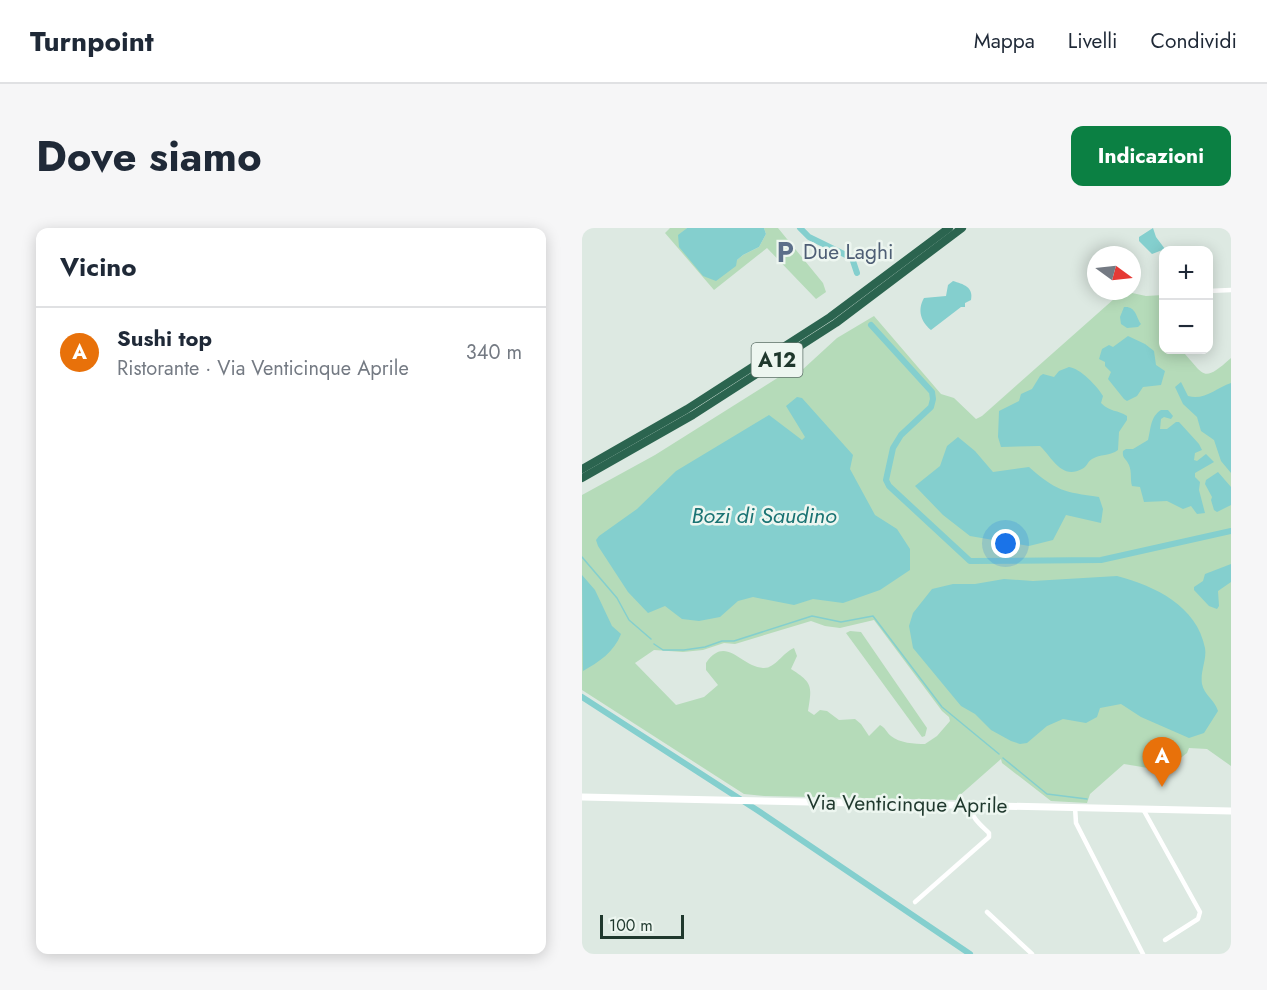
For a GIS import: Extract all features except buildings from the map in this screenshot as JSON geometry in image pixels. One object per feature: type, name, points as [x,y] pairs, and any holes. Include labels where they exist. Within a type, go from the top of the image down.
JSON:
[{"type":"highway","name":"A12","points":[[582,469],[687,409],[830,317],[949,228]]},
{"type":"highway","name":"A12","points":[[582,478],[693,415],[836,323],[962,228]]},
{"type":"main road","name":"Via Venticinque Aprile","points":[[582,797],[1231,811]]},
{"type":"street","points":[[1213,291],[1231,290]]},
{"type":"street","points":[[915,902],[989,837],[989,833],[975,819],[971,806]]},
{"type":"street","points":[[1075,807],[1076,823],[1143,954]]},
{"type":"street","points":[[1143,809],[1200,912],[1198,918],[1165,940]]},
{"type":"street","points":[[987,912],[1032,954]]},
{"type":"green space","points":[[670,228],[687,228],[679,235],[737,260],[759,247],[766,234],[764,228],[778,228],[823,283],[826,292],[816,299],[767,248],[714,290],[665,233]]},
{"type":"green space","points":[[1141,295],[1159,295],[1159,354],[1185,354],[1199,370],[1208,374],[1231,358],[1231,766],[1207,749],[1189,748],[1187,753],[1178,760],[1172,772],[1124,764],[1090,794],[1087,803],[1051,801],[1002,763],[1001,759],[959,796],[959,800],[744,794],[582,690],[582,495],[655,455],[798,365],[801,371],[837,338],[874,316],[941,394],[954,398],[976,419],[1113,300],[1141,300]],"holes":[[[874,620],[942,711],[950,721],[937,736],[925,744],[898,740],[880,725],[869,736],[855,719],[839,720],[827,711],[820,710],[814,715],[808,711],[809,686],[804,678],[791,669],[797,656],[794,648],[767,668],[755,666],[734,654],[720,651],[706,663],[706,670],[718,685],[704,697],[676,705],[635,663],[654,650],[683,652],[703,650],[724,643],[735,644],[811,621],[840,628]]]},
{"type":"green space","points":[[861,632],[927,728],[925,736],[922,737],[846,633]]},
{"type":"water","name":"Due Laghi","points":[[687,228],[764,228],[766,234],[759,247],[743,255],[737,260],[736,266],[716,281],[703,276],[679,247],[678,235]]},
{"type":"water","points":[[1153,228],[1163,246],[1159,246],[1159,251],[1152,254],[1139,241],[1139,237]]},
{"type":"water","points":[[953,281],[969,289],[971,300],[965,303],[965,307],[961,307],[931,330],[921,316],[922,302],[924,298],[946,296],[948,285]]},
{"type":"water","points":[[1124,307],[1131,308],[1135,312],[1141,324],[1138,327],[1127,328],[1121,324],[1120,317]]},
{"type":"water","points":[[1128,336],[1154,351],[1156,365],[1165,371],[1161,385],[1143,387],[1137,396],[1127,401],[1108,379],[1111,372],[1105,366],[1105,362],[1099,359],[1102,349],[1109,345],[1113,347]]},
{"type":"water","points":[[1069,367],[1083,374],[1093,383],[1103,396],[1101,403],[1104,406],[1127,416],[1119,432],[1118,450],[1092,459],[1085,467],[1075,472],[1068,472],[1058,466],[1040,446],[1001,447],[998,437],[999,411],[1019,401],[1021,394],[1032,389],[1043,374],[1054,377],[1059,371]]},
{"type":"water","points":[[1181,382],[1188,396],[1194,397],[1205,395],[1231,383],[1231,473],[1221,461],[1214,440],[1201,431],[1197,417],[1183,404],[1175,387]]},
{"type":"water","name":"Bozi di Saudino","points":[[797,397],[802,398],[853,455],[850,469],[875,515],[897,529],[910,549],[910,570],[880,590],[843,603],[813,599],[794,605],[753,597],[738,601],[720,617],[699,621],[682,619],[665,606],[648,613],[628,592],[596,540],[637,509],[676,471],[769,415],[802,440],[805,437],[786,406]]},
{"type":"water","points":[[1161,410],[1168,410],[1173,416],[1171,419],[1164,417],[1161,419],[1160,429],[1167,429],[1179,422],[1202,450],[1195,453],[1194,460],[1197,461],[1206,454],[1214,462],[1195,473],[1195,477],[1200,482],[1199,490],[1205,513],[1197,514],[1191,506],[1183,509],[1167,501],[1144,502],[1140,487],[1132,486],[1130,468],[1123,451],[1133,449],[1148,440],[1153,420]]},
{"type":"water","points":[[958,437],[975,451],[993,472],[1029,467],[1046,481],[1061,489],[1099,497],[1103,509],[1101,523],[1066,515],[1053,540],[1029,546],[970,536],[943,515],[915,486],[940,466],[947,446]]},
{"type":"water","points":[[1218,472],[1231,487],[1231,505],[1217,512],[1214,510],[1212,497],[1205,484],[1206,480]]},
{"type":"water","points":[[1231,564],[1231,582],[1218,591],[1219,606],[1217,609],[1209,606],[1194,590],[1194,587],[1203,581],[1205,574]]},
{"type":"water","points":[[582,575],[595,590],[612,626],[621,634],[605,656],[583,671]]},
{"type":"water","points":[[1117,576],[1159,592],[1184,609],[1193,620],[1205,648],[1202,684],[1218,711],[1204,733],[1189,738],[1141,717],[1121,704],[1100,708],[1097,717],[1086,723],[1063,719],[1047,726],[1027,743],[1020,744],[991,730],[975,714],[961,706],[913,648],[909,626],[913,613],[932,589],[953,584],[975,584],[1004,579],[1033,581]]},
{"type":"waterway","points":[[800,228],[809,237],[852,258],[857,273]]},
{"type":"waterway","points":[[871,325],[932,392],[933,399],[931,407],[901,435],[893,448],[886,480],[889,486],[970,561],[1101,560],[1231,531]]},
{"type":"waterway","points":[[582,557],[617,598],[629,620],[651,639]]},
{"type":"waterway","points":[[654,644],[663,650],[684,650],[705,647],[722,641],[734,641],[812,616],[841,622],[873,616],[942,707],[999,754]]},
{"type":"waterway","points":[[582,697],[757,810],[970,954]]},
{"type":"waterway","points":[[1003,758],[1047,794],[1087,799]]},
{"type":"place","name":"Due Laghi","points":[[785,252]]},
{"type":"place","name":"Sushi top","points":[[1162,787]]}]
